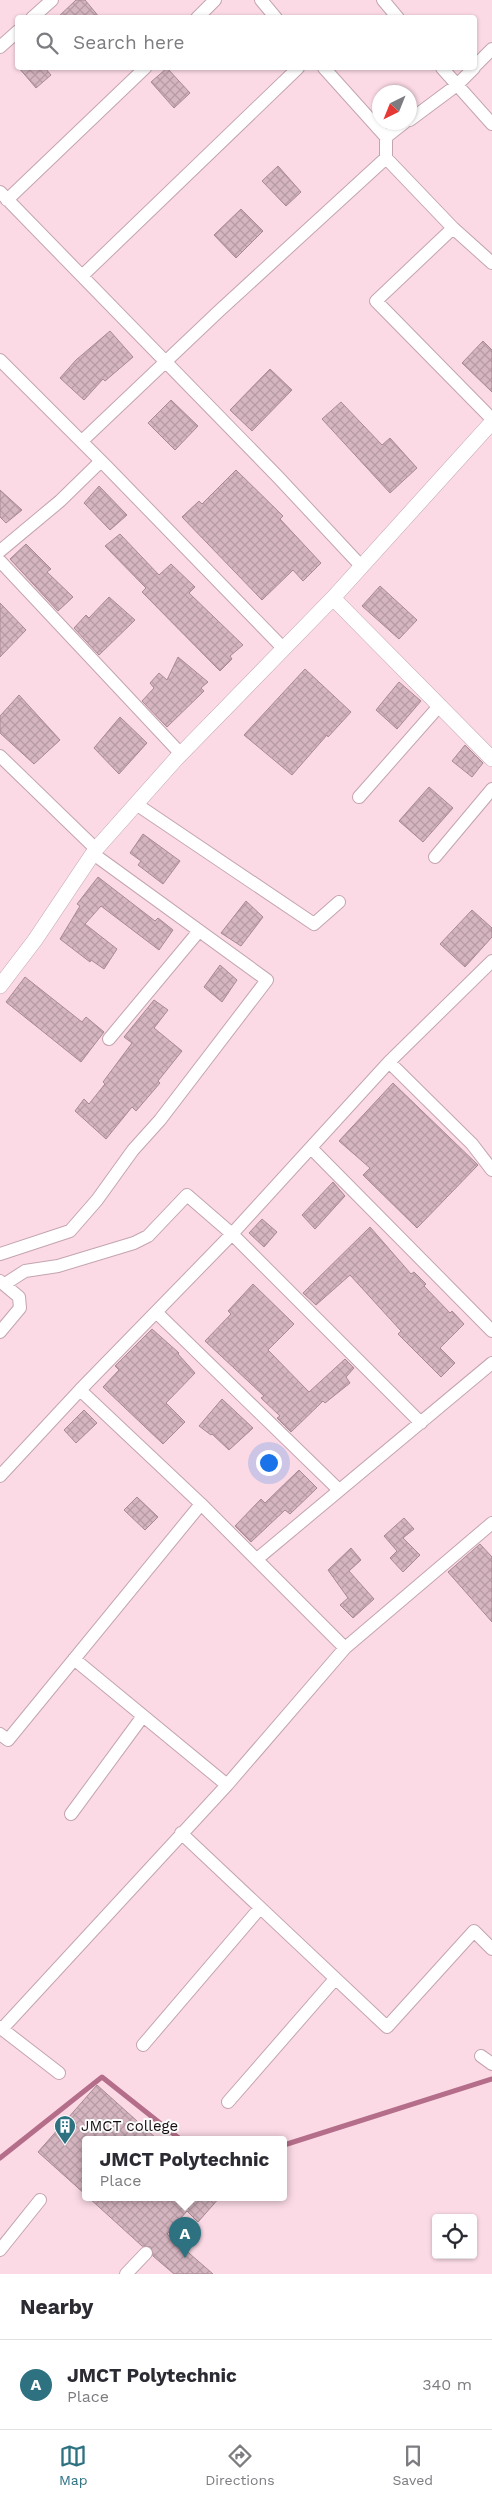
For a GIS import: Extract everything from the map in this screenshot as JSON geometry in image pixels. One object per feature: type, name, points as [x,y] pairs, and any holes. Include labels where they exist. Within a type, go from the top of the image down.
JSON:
[{"type":"street","points":[[35,15],[52,0]]},
{"type":"street","points":[[200,15],[216,0]]},
{"type":"street","points":[[261,0],[274,15]]},
{"type":"street","points":[[383,0],[396,15]]},
{"type":"street","points":[[0,47],[15,34]]},
{"type":"street","points":[[477,64],[492,49]]},
{"type":"street","points":[[143,70],[4,196],[278,477],[362,566]]},
{"type":"street","points":[[82,276],[296,70]]},
{"type":"street","points":[[326,70],[386,137],[386,158],[453,228],[492,263]]},
{"type":"street","points":[[444,70],[492,124]]},
{"type":"street","points":[[417,115],[457,85],[471,70]]},
{"type":"street","points":[[386,137],[395,130]]},
{"type":"street","points":[[82,441],[164,362],[386,158]]},
{"type":"street","points":[[0,986],[35,940],[94,851],[181,754],[333,598],[492,420],[376,301],[453,228]]},
{"type":"street","points":[[0,360],[82,441],[283,648]]},
{"type":"street","points":[[0,551],[53,506],[101,461]]},
{"type":"street","points":[[0,561],[181,754]]},
{"type":"street","points":[[333,598],[492,760]]},
{"type":"street","points":[[359,797],[440,706]]},
{"type":"street","points":[[0,756],[94,851],[267,980],[160,1120],[133,1150],[97,1200],[70,1231],[0,1254]]},
{"type":"street","points":[[435,857],[492,789]]},
{"type":"street","points":[[136,804],[314,924],[339,902]]},
{"type":"street","points":[[109,1040],[200,931]]},
{"type":"street","points":[[0,1476],[80,1390],[232,1234],[390,1062],[492,961]]},
{"type":"street","points":[[390,1062],[472,1144],[492,1170]]},
{"type":"street","points":[[311,1148],[492,1331]]},
{"type":"street","points":[[0,1332],[20,1308],[19,1297],[3,1283],[25,1271],[58,1266],[134,1243],[148,1236],[187,1195],[232,1234],[421,1422]]},
{"type":"street","points":[[156,1312],[339,1490]]},
{"type":"street","points":[[256,1559],[492,1363]]},
{"type":"street","points":[[80,1390],[201,1504],[345,1648]]},
{"type":"street","points":[[0,1734],[8,1740],[201,1504]]},
{"type":"street","points":[[59,2073],[1,2028],[227,1785],[345,1648],[492,1523]]},
{"type":"street","points":[[74,1659],[227,1785]]},
{"type":"street","points":[[71,1814],[143,1716]]},
{"type":"street","points":[[181,1833],[387,2027],[474,1931],[492,1949]]},
{"type":"street","points":[[143,2045],[260,1908]]},
{"type":"street","points":[[228,2102],[335,1979]]},
{"type":"street","points":[[0,2250],[40,2200]]},
{"type":"street","points":[[126,2274],[146,2253]]},
{"type":"building","points":[[76,0],[85,0],[98,15],[60,15]]},
{"type":"building","points":[[21,70],[47,70],[51,75],[36,88]]},
{"type":"building","points":[[165,70],[169,70],[190,93],[174,108],[151,82]]},
{"type":"building","points":[[278,166],[301,192],[286,206],[262,181]]},
{"type":"building","points":[[241,209],[263,231],[236,258],[214,235]]},
{"type":"building","points":[[110,331],[133,357],[105,381],[103,379],[84,400],[60,378],[76,360]]},
{"type":"building","points":[[483,341],[492,350],[492,392],[462,363]]},
{"type":"building","points":[[270,369],[292,390],[252,431],[230,410]]},
{"type":"building","points":[[171,400],[198,426],[175,450],[148,423]]},
{"type":"building","points":[[341,402],[382,445],[390,438],[417,468],[390,493],[322,419]]},
{"type":"building","points":[[236,470],[283,516],[280,519],[321,563],[303,581],[293,570],[262,600],[182,517],[199,501],[202,504]]},
{"type":"building","points":[[99,486],[127,515],[110,530],[84,503]]},
{"type":"building","points":[[0,490],[22,510],[6,523],[0,517]]},
{"type":"building","points":[[120,534],[159,575],[171,564],[195,587],[189,593],[243,645],[230,656],[232,659],[220,671],[142,592],[146,588],[105,546]]},
{"type":"building","points":[[26,544],[51,569],[47,572],[73,597],[58,611],[10,559]]},
{"type":"building","points":[[380,586],[417,620],[399,639],[362,606]]},
{"type":"building","points":[[109,597],[135,620],[99,655],[74,628],[86,615],[89,618]]},
{"type":"building","points":[[0,603],[26,630],[0,657]]},
{"type":"building","points":[[178,657],[208,682],[201,688],[204,691],[167,727],[142,701],[154,688],[150,683],[159,673],[167,680]]},
{"type":"building","points":[[305,669],[351,712],[328,737],[327,735],[292,775],[244,735]]},
{"type":"building","points":[[399,682],[421,701],[397,729],[376,710]]},
{"type":"building","points":[[19,695],[60,740],[34,764],[0,733],[0,716]]},
{"type":"building","points":[[120,717],[147,743],[119,774],[94,748]]},
{"type":"building","points":[[465,745],[483,763],[472,777],[452,761]]},
{"type":"building","points":[[429,787],[453,808],[423,842],[399,821]]},
{"type":"building","points":[[143,834],[180,861],[163,884],[138,865],[141,861],[130,853]]},
{"type":"building","points":[[98,877],[155,921],[158,918],[173,930],[159,950],[101,906],[85,924],[117,949],[104,969],[91,960],[90,962],[60,939],[80,906],[77,904]]},
{"type":"building","points":[[246,901],[263,917],[241,946],[221,933]]},
{"type":"building","points":[[472,910],[492,928],[492,937],[465,967],[440,944]]},
{"type":"building","points":[[220,965],[237,980],[222,1002],[204,987]]},
{"type":"building","points":[[25,977],[82,1022],[86,1017],[104,1032],[81,1062],[6,1002]]},
{"type":"building","points":[[154,1000],[168,1010],[154,1028],[182,1051],[158,1081],[160,1083],[136,1111],[132,1107],[106,1139],[75,1111],[84,1099],[89,1104],[105,1084],[103,1082],[132,1043],[124,1037]]},
{"type":"building","points":[[393,1083],[478,1165],[417,1228],[363,1175],[370,1168],[339,1141]]},
{"type":"building","points":[[333,1182],[345,1196],[315,1229],[302,1215]]},
{"type":"building","points":[[262,1219],[277,1232],[264,1247],[249,1233]]},
{"type":"building","points":[[370,1227],[411,1274],[414,1272],[426,1284],[424,1286],[450,1313],[452,1311],[464,1324],[440,1348],[455,1363],[441,1377],[398,1334],[401,1331],[350,1275],[316,1305],[303,1293]]},
{"type":"building","points":[[253,1284],[294,1324],[268,1350],[309,1392],[345,1359],[354,1368],[346,1377],[350,1383],[325,1403],[323,1401],[291,1432],[277,1418],[280,1416],[261,1398],[264,1396],[205,1341],[231,1314],[228,1311]]},
{"type":"building","points":[[152,1329],[179,1353],[195,1373],[166,1403],[185,1422],[163,1444],[103,1387],[119,1370],[115,1366]]},
{"type":"building","points":[[222,1399],[253,1428],[229,1450],[212,1434],[199,1426]]},
{"type":"building","points":[[84,1410],[97,1423],[76,1443],[64,1430]]},
{"type":"building","points":[[299,1470],[317,1488],[290,1514],[285,1510],[251,1542],[235,1526],[261,1499],[265,1503]]},
{"type":"building","points":[[137,1497],[158,1517],[145,1530],[124,1510]]},
{"type":"building","points":[[404,1518],[414,1529],[403,1538],[420,1555],[403,1572],[390,1558],[397,1551],[384,1536]]},
{"type":"building","points":[[480,1544],[492,1557],[492,1622],[448,1572]]},
{"type":"building","points":[[351,1548],[361,1560],[349,1571],[374,1599],[353,1618],[340,1605],[348,1598],[328,1570]]},
{"type":"building","name":"JMCT college","points":[[97,2085],[154,2136],[82,2136],[82,2191],[38,2152]]},
{"type":"building","points":[[92,2201],[216,2201],[198,2222],[187,2211],[167,2234],[213,2274],[174,2274],[153,2256],[151,2247],[142,2246]]},
{"type":"waterway","points":[[0,2158],[102,2077],[176,2136]]},
{"type":"waterway","points":[[287,2144],[492,2079]]},
{"type":"place","name":"JMCT college","points":[[65,2145]]},
{"type":"place","name":"JMCT Polytechnic","points":[[185,2258]]}]
